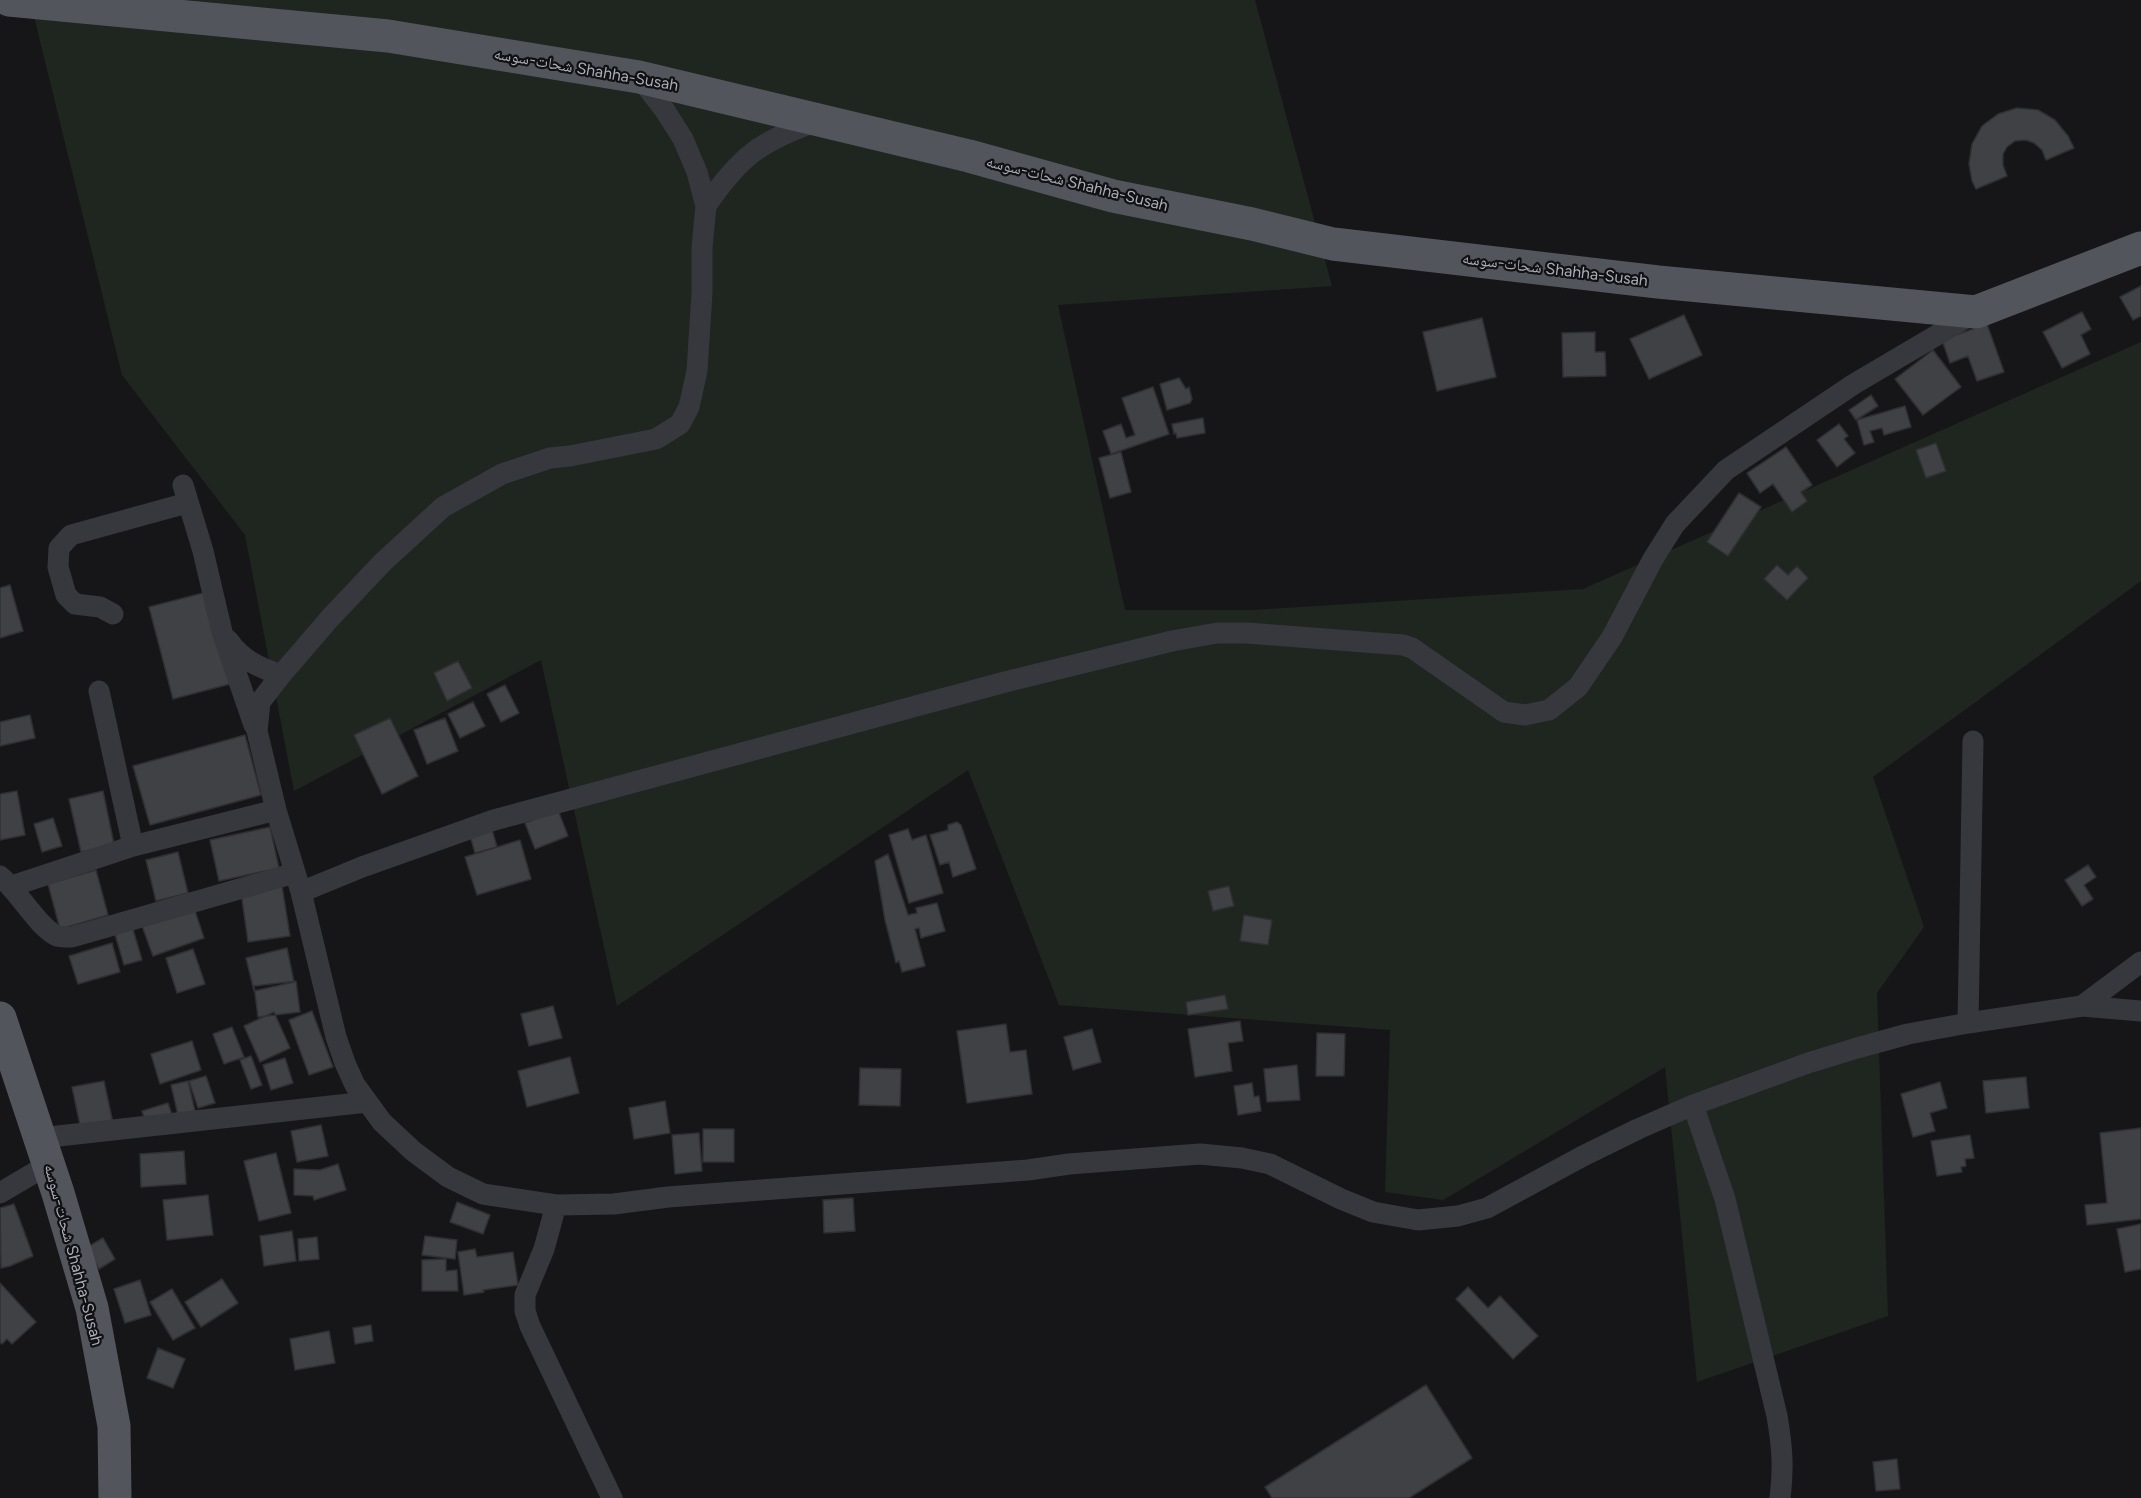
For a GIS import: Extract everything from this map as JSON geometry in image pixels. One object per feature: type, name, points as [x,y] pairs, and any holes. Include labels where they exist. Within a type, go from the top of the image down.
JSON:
[{"type":"main road","name":"شحات-سوسه Shahha-Susah","points":[[9,0],[388,36],[639,77],[969,156],[1113,196],[1252,224],[1334,244],[1658,282],[1976,312],[2141,248]]},
{"type":"main road","name":"شحات-سوسه Shahha-Susah","points":[[0,1018],[92,1308],[114,1426],[115,1498]]},
{"type":"street","points":[[256,731],[260,702],[281,675],[383,562],[443,507],[502,474],[550,458],[656,439],[680,424],[689,407],[697,371],[706,206],[697,171],[683,139],[664,109],[639,77]]},
{"type":"street","points":[[706,206],[726,176],[753,152],[783,133],[817,121]]},
{"type":"street","points":[[276,810],[6,881],[43,924],[58,936],[72,937],[362,867],[494,820],[1005,682],[1172,641],[1217,633],[1274,634],[1403,645],[1412,648],[1504,712],[1525,715],[1549,710],[1578,687],[1612,637],[1653,558],[1675,524],[1726,470],[1854,384],[1976,312]]},
{"type":"street","points":[[113,614],[100,607],[75,604],[66,595],[58,567],[59,548],[71,535],[185,494],[203,551],[222,632],[256,731],[298,883],[339,1046],[355,1085],[382,1122],[413,1152],[448,1177],[483,1194],[556,1205],[614,1204],[668,1197],[1028,1170],[1069,1164],[1200,1154],[1242,1158],[1270,1164],[1373,1212],[1418,1220],[1458,1216],[1487,1208],[1583,1156],[1693,1105],[1808,1063],[1857,1048],[1908,1034],[2082,1006],[2141,1011]]},
{"type":"street","points":[[222,632],[237,654],[258,667],[281,675]]},
{"type":"street","points":[[99,690],[133,846]]},
{"type":"street","points":[[1968,1023],[1973,741]]},
{"type":"street","points":[[2082,1006],[2141,962]]},
{"type":"street","points":[[0,1193],[44,1151],[367,1102]]},
{"type":"street","points":[[1693,1105],[1725,1199],[1777,1416],[1782,1442],[1783,1469],[1780,1498]]},
{"type":"street","points":[[556,1205],[543,1249],[525,1295],[525,1311],[612,1498]]},
{"type":"shaded area","points":[[30,0],[1255,0],[1332,286],[1058,305],[1125,610],[1254,610],[1583,589],[2141,342],[2141,581],[1873,777],[1924,927],[1877,993],[1888,1316],[1697,1382],[1665,1067],[1443,1200],[1385,1192],[1390,1030],[1059,1005],[968,770],[617,1006],[541,660],[294,791],[245,535],[122,375]]},
{"type":"building","points":[[2017,108],[2038,110],[2055,120],[2074,148],[2046,160],[2042,150],[2034,143],[2026,140],[2015,141],[2007,147],[2003,154],[2003,165],[2007,176],[1976,189],[1969,164],[1972,144],[1982,126],[1998,114]]},
{"type":"building","points":[[2141,286],[2141,316],[2133,320],[2120,297]]},
{"type":"building","points":[[2082,312],[2091,329],[2081,335],[2090,354],[2062,368],[2043,332]]},
{"type":"building","points":[[1684,315],[1702,355],[1649,379],[1630,339]]},
{"type":"building","points":[[1482,318],[1496,377],[1437,391],[1423,332]]},
{"type":"building","points":[[1987,324],[2004,372],[1977,381],[1968,356],[1950,363],[1942,340]]},
{"type":"building","points":[[1595,332],[1595,352],[1605,352],[1606,376],[1563,377],[1562,333]]},
{"type":"building","points":[[1933,350],[1961,387],[1923,415],[1895,379]]},
{"type":"building","points":[[1179,378],[1186,389],[1189,387],[1192,399],[1190,403],[1167,410],[1160,384]]},
{"type":"building","points":[[1153,387],[1169,434],[1111,454],[1103,431],[1121,424],[1126,438],[1135,435],[1122,398]]},
{"type":"building","points":[[1871,395],[1878,406],[1856,420],[1849,410]]},
{"type":"building","points":[[1905,406],[1911,427],[1884,435],[1882,428],[1870,431],[1874,442],[1864,445],[1857,420]]},
{"type":"building","points":[[1203,418],[1205,433],[1177,438],[1176,433],[1174,434],[1172,424]]},
{"type":"building","points":[[1839,424],[1848,436],[1844,439],[1855,453],[1837,467],[1817,440]]},
{"type":"building","points":[[1936,443],[1946,471],[1926,478],[1916,450]]},
{"type":"building","points":[[1786,447],[1812,485],[1801,492],[1807,501],[1792,512],[1773,484],[1760,493],[1747,473]]},
{"type":"building","points":[[1121,452],[1131,492],[1110,498],[1099,458]]},
{"type":"building","points":[[1739,493],[1761,507],[1728,556],[1707,542]]},
{"type":"building","points":[[1777,565],[1788,575],[1797,566],[1808,578],[1787,600],[1764,579]]},
{"type":"building","points":[[10,585],[23,631],[0,638],[0,588]]},
{"type":"building","points":[[207,592],[230,684],[173,699],[149,607]]},
{"type":"building","points":[[458,661],[472,688],[447,701],[434,673]]},
{"type":"building","points":[[505,685],[519,713],[501,722],[487,694]]},
{"type":"building","points":[[473,702],[485,726],[460,738],[448,714]]},
{"type":"building","points":[[30,715],[35,738],[0,746],[0,722]]},
{"type":"building","points":[[390,718],[418,776],[382,794],[354,735]]},
{"type":"building","points":[[445,718],[458,751],[427,764],[414,730]]},
{"type":"building","points":[[245,735],[261,795],[150,825],[133,766]]},
{"type":"building","points":[[17,791],[25,835],[0,840],[0,794]]},
{"type":"building","points":[[103,791],[114,844],[81,852],[69,799]]},
{"type":"building","points":[[558,810],[568,836],[535,849],[525,823]]},
{"type":"building","points":[[53,818],[62,846],[42,852],[34,824]]},
{"type":"building","points":[[957,822],[961,825],[976,869],[953,877],[949,862],[940,865],[930,835],[948,830],[948,825]]},
{"type":"building","points":[[491,826],[497,847],[475,853],[469,832]]},
{"type":"building","points":[[270,827],[279,868],[219,881],[210,840]]},
{"type":"building","points":[[908,829],[912,840],[926,835],[943,893],[909,903],[889,835]]},
{"type":"building","points":[[520,840],[531,879],[477,895],[465,857]]},
{"type":"building","points":[[178,852],[188,893],[156,901],[146,860]]},
{"type":"building","points":[[888,854],[908,915],[917,913],[916,908],[937,903],[945,931],[921,938],[919,928],[915,929],[925,966],[902,972],[899,961],[896,963],[885,920],[875,861]]},
{"type":"building","points":[[2088,865],[2096,877],[2084,885],[2093,899],[2082,906],[2065,880]]},
{"type":"building","points":[[96,870],[108,915],[60,929],[48,884]]},
{"type":"building","points":[[282,886],[290,936],[248,942],[241,892]]},
{"type":"building","points":[[1229,886],[1234,906],[1213,911],[1208,891]]},
{"type":"building","points":[[194,908],[204,938],[153,956],[142,926]]},
{"type":"building","points":[[1244,915],[1272,920],[1268,945],[1240,941]]},
{"type":"building","points":[[132,926],[142,960],[124,965],[114,931]]},
{"type":"building","points":[[112,943],[120,972],[78,984],[69,956]]},
{"type":"building","points":[[287,948],[294,982],[254,991],[246,958]]},
{"type":"building","points":[[193,949],[205,984],[177,993],[166,958]]},
{"type":"building","points":[[296,981],[300,1012],[258,1017],[254,986]]},
{"type":"building","points":[[1225,995],[1228,1009],[1188,1015],[1186,1002]]},
{"type":"building","points":[[553,1006],[562,1038],[529,1046],[521,1014]]},
{"type":"building","points":[[312,1011],[333,1067],[309,1075],[289,1020]]},
{"type":"building","points":[[274,1012],[290,1048],[260,1062],[244,1026]]},
{"type":"building","points":[[1240,1021],[1243,1041],[1228,1043],[1232,1071],[1195,1077],[1188,1029]]},
{"type":"building","points":[[1006,1024],[1010,1052],[1026,1050],[1032,1094],[967,1103],[957,1031]]},
{"type":"building","points":[[232,1027],[244,1057],[224,1064],[213,1034]]},
{"type":"building","points":[[1092,1029],[1101,1062],[1073,1070],[1064,1037]]},
{"type":"building","points":[[1317,1033],[1345,1034],[1344,1076],[1316,1076]]},
{"type":"building","points":[[192,1041],[201,1070],[160,1084],[151,1054]]},
{"type":"building","points":[[251,1056],[262,1085],[251,1089],[240,1060]]},
{"type":"building","points":[[570,1057],[579,1093],[527,1107],[518,1071]]},
{"type":"building","points":[[285,1058],[293,1083],[271,1090],[263,1065]]},
{"type":"building","points":[[1297,1065],[1300,1100],[1267,1102],[1264,1069]]},
{"type":"building","points":[[860,1068],[901,1069],[900,1106],[859,1105]]},
{"type":"building","points":[[206,1076],[215,1103],[198,1108],[189,1081]]},
{"type":"building","points":[[2026,1077],[2029,1108],[1986,1113],[1983,1081]]},
{"type":"building","points":[[104,1081],[114,1128],[82,1135],[72,1087]]},
{"type":"building","points":[[188,1081],[195,1111],[178,1115],[171,1085]]},
{"type":"building","points":[[1940,1082],[1947,1108],[1930,1113],[1935,1131],[1913,1137],[1901,1094]]},
{"type":"building","points":[[1252,1083],[1254,1097],[1259,1096],[1261,1111],[1238,1115],[1234,1086]]},
{"type":"building","points":[[665,1101],[670,1133],[634,1139],[629,1108]]},
{"type":"building","points":[[168,1103],[172,1115],[146,1124],[142,1111]]},
{"type":"building","points":[[321,1125],[328,1156],[297,1162],[291,1131]]},
{"type":"building","points":[[2141,1128],[2141,1219],[2087,1225],[2085,1205],[2107,1203],[2100,1133]]},
{"type":"building","points":[[703,1129],[734,1129],[734,1162],[703,1162]]},
{"type":"building","points":[[699,1133],[702,1171],[675,1174],[672,1135]]},
{"type":"building","points":[[1970,1135],[1974,1158],[1965,1159],[1966,1166],[1961,1167],[1962,1172],[1937,1176],[1931,1141]]},
{"type":"building","points":[[184,1151],[186,1184],[141,1187],[140,1154]]},
{"type":"building","points":[[276,1153],[291,1213],[259,1221],[244,1161]]},
{"type":"building","points":[[338,1164],[346,1190],[314,1200],[313,1196],[294,1195],[294,1169],[320,1170]]},
{"type":"building","points":[[208,1195],[213,1235],[167,1240],[163,1200]]},
{"type":"building","points":[[853,1198],[855,1231],[824,1233],[823,1200]]},
{"type":"building","points":[[457,1202],[490,1215],[483,1234],[450,1222]]},
{"type":"building","points":[[14,1204],[33,1256],[1,1268],[0,1208]]},
{"type":"building","points":[[2141,1224],[2141,1269],[2125,1272],[2117,1229]]},
{"type":"building","points":[[292,1231],[296,1261],[264,1266],[260,1236]]},
{"type":"building","points":[[425,1236],[457,1240],[455,1259],[422,1255]]},
{"type":"building","points":[[317,1237],[319,1259],[299,1261],[298,1239]]},
{"type":"building","points":[[103,1238],[115,1259],[99,1269],[86,1248]]},
{"type":"building","points":[[475,1249],[477,1257],[513,1252],[518,1285],[464,1295],[458,1252]]},
{"type":"building","points":[[446,1259],[446,1271],[457,1270],[458,1291],[422,1291],[422,1260]]},
{"type":"building","points":[[222,1279],[238,1303],[201,1327],[185,1302]]},
{"type":"building","points":[[140,1280],[151,1315],[125,1323],[114,1289]]},
{"type":"building","points":[[0,1283],[36,1322],[12,1344],[7,1339],[2,1344],[0,1342]]},
{"type":"building","points":[[1468,1287],[1488,1308],[1500,1296],[1538,1336],[1513,1359],[1456,1299]]},
{"type":"building","points":[[172,1289],[195,1328],[173,1340],[150,1302]]},
{"type":"building","points":[[371,1325],[373,1341],[355,1344],[353,1328]]},
{"type":"building","points":[[329,1331],[335,1363],[295,1370],[290,1339]]},
{"type":"building","points":[[158,1348],[185,1359],[173,1388],[147,1378]]},
{"type":"building","points":[[1426,1385],[1472,1458],[1409,1498],[1272,1498],[1265,1487]]},
{"type":"building","points":[[1897,1459],[1900,1489],[1876,1491],[1873,1462]]}]
